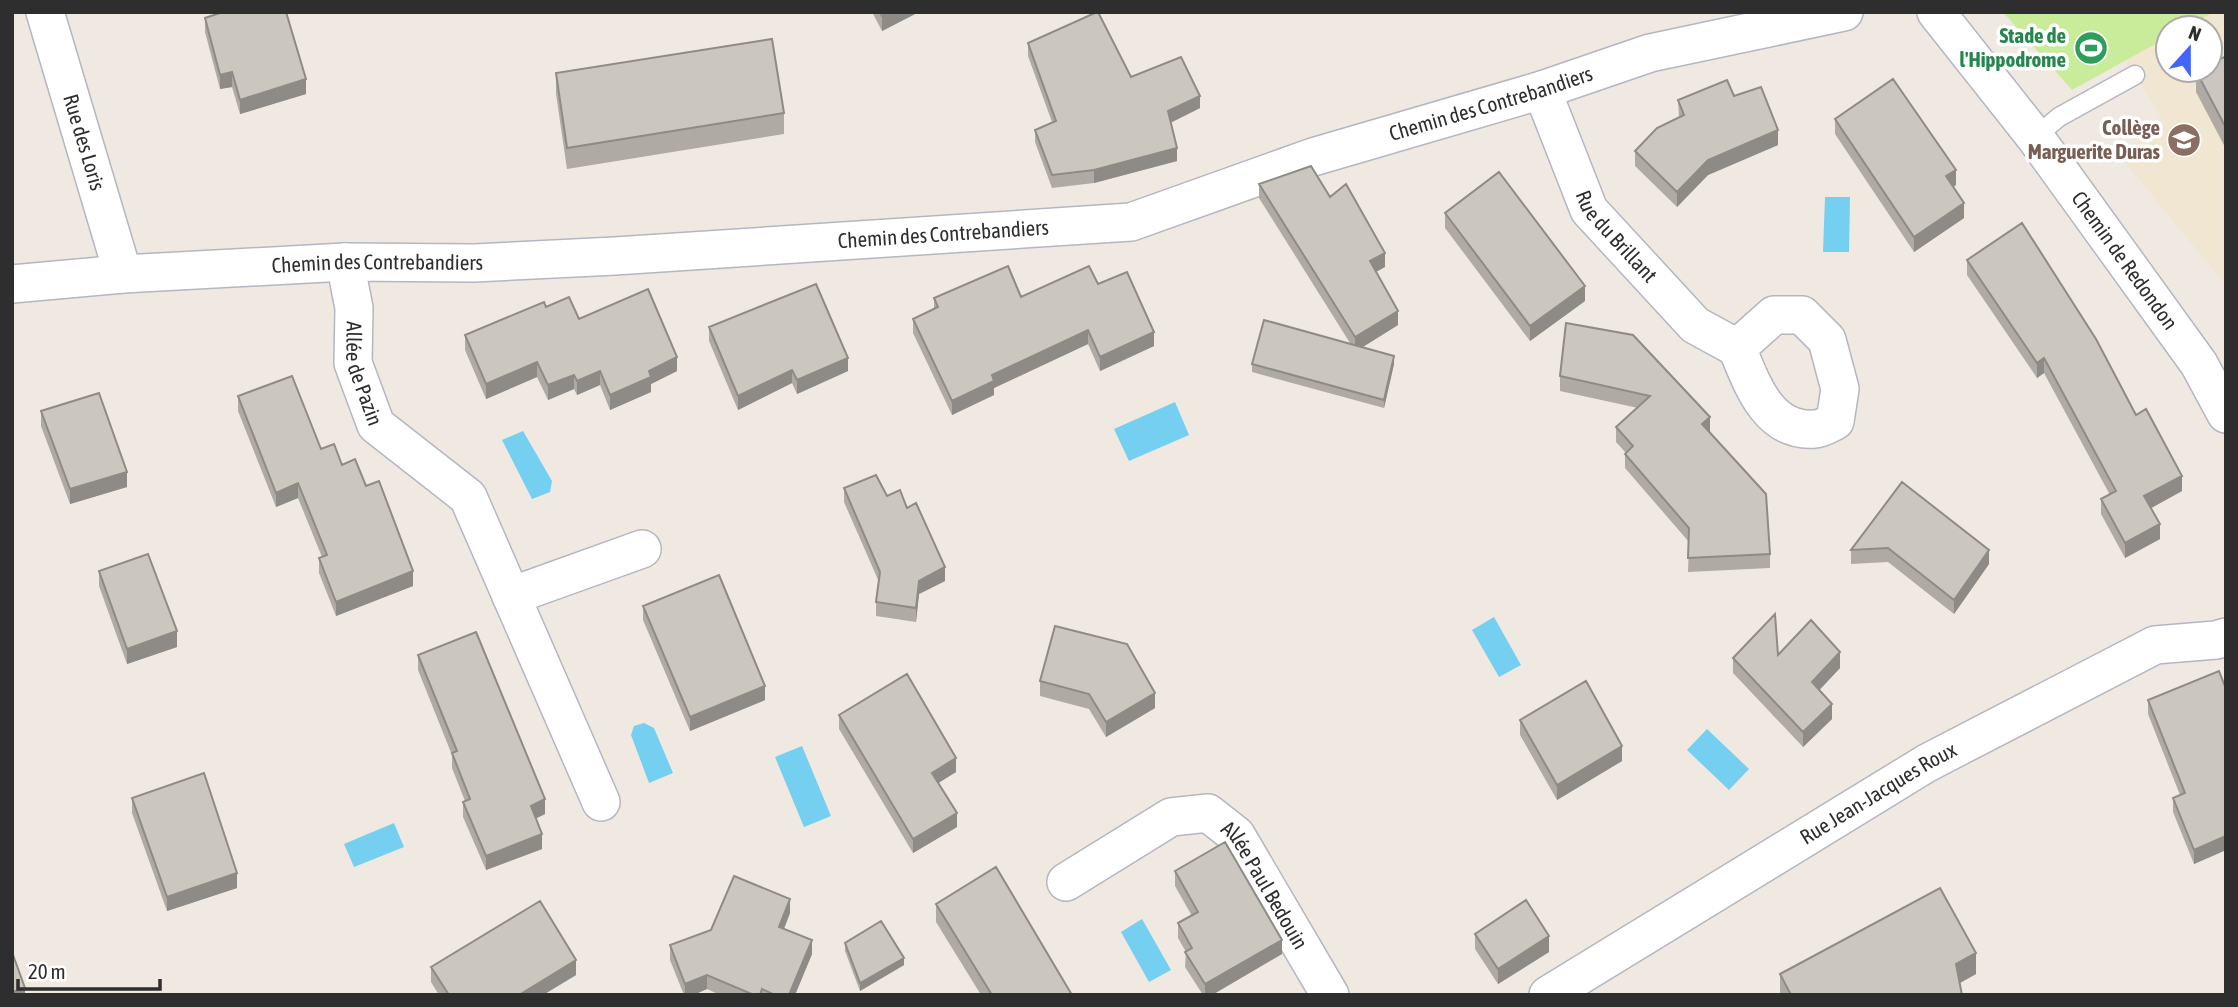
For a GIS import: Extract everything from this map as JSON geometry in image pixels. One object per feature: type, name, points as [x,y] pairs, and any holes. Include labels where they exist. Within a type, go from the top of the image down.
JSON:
[{"type":"street","name":"Rue des Loris","points":[[45,12],[123,274]]},
{"type":"street","name":"Chemin des Contrebandiers","points":[[12,284],[123,274],[345,262],[474,263],[615,257],[1131,222],[1313,157],[1542,90],[1650,53],[1844,12]]},
{"type":"street","name":"Chemin de Redondon","points":[[1936,12],[2035,137],[2199,364],[2226,414]]},
{"type":"street","name":"Rue du Brillant","points":[[1542,90],[1588,210],[1695,325],[1737,348]]},
{"type":"street","name":"Allée de Pazin","points":[[345,262],[354,308],[353,363],[376,425],[468,497],[601,802]]},
{"type":"street","points":[[511,596],[642,549]]},
{"type":"street","name":"Rue Jean-Jacques Roux","points":[[1548,995],[1927,763],[2155,645],[2226,637]]},
{"type":"street","name":"Allée Paul Bedouin","points":[[1066,882],[1171,817],[1208,813],[1236,835],[1330,995]]},
{"type":"lane","points":[[2035,137],[2059,117],[2135,75]]},
{"type":"shaded area","name":"Collège Marguerite Duras","points":[[2226,12],[2226,285],[2119,155],[2165,124],[2126,59],[2154,44],[2154,84],[2224,84],[2224,14],[2210,14]]},
{"type":"green space","name":"Stade de l'Hippodrome","points":[[2003,12],[2214,12],[2154,14],[2154,45],[2072,90]]},
{"type":"water","points":[[1825,197],[1850,197],[1849,252],[1823,252]]},
{"type":"water","points":[[1175,402],[1189,435],[1129,461],[1114,429]]},
{"type":"water","points":[[523,431],[552,481],[550,492],[532,499],[502,440]]},
{"type":"water","points":[[1494,617],[1521,665],[1499,677],[1472,630]]},
{"type":"water","points":[[644,723],[654,728],[673,773],[649,783],[631,735],[634,726]]},
{"type":"water","points":[[1707,729],[1749,769],[1729,790],[1687,750]]},
{"type":"water","points":[[802,746],[831,816],[804,827],[775,757]]},
{"type":"water","points":[[394,823],[404,847],[354,867],[344,844]]},
{"type":"water","points":[[1142,919],[1171,970],[1149,982],[1121,932]]},
{"type":"building","points":[[223,12],[286,12],[306,79],[240,100],[232,72],[220,75],[205,18]]},
{"type":"building","points":[[1098,12],[1131,77],[1181,57],[1200,96],[1168,111],[1177,148],[1094,170],[1052,175],[1035,130],[1056,121],[1028,43]]},
{"type":"building","points":[[772,39],[784,113],[567,148],[556,73]]},
{"type":"building","points":[[2226,56],[2226,128],[2203,84],[2224,84]]},
{"type":"building","points":[[1893,79],[1956,170],[1946,176],[1964,203],[1914,237],[1835,119]]},
{"type":"building","points":[[1727,80],[1734,96],[1761,87],[1778,130],[1708,160],[1677,192],[1635,151],[1657,128],[1684,115],[1678,100]]},
{"type":"building","points":[[1311,166],[1330,197],[1346,184],[1385,253],[1370,261],[1398,311],[1355,337],[1259,184]]},
{"type":"building","points":[[1499,172],[1585,286],[1530,326],[1445,213]]},
{"type":"building","points":[[2022,223],[2096,339],[2136,415],[2146,409],[2182,476],[2144,496],[2160,524],[2125,543],[2101,499],[2116,491],[2044,358],[2037,363],[1967,260]]},
{"type":"building","points":[[1008,266],[1021,297],[1089,266],[1098,284],[1127,272],[1154,332],[1100,357],[1088,330],[992,375],[994,381],[952,401],[913,319],[938,307],[934,298]]},
{"type":"building","points":[[816,284],[848,358],[797,380],[792,370],[738,396],[709,327]]},
{"type":"building","points":[[648,289],[677,357],[649,371],[651,377],[610,395],[600,371],[577,381],[574,375],[548,385],[537,362],[486,384],[465,335],[544,302],[546,307],[569,297],[579,319]]},
{"type":"building","points":[[1264,320],[1394,356],[1384,400],[1252,364]]},
{"type":"building","points":[[1566,323],[1633,335],[1710,417],[1702,424],[1766,494],[1770,554],[1688,558],[1689,528],[1625,454],[1633,446],[1616,427],[1650,396],[1560,376]]},
{"type":"building","points":[[292,376],[321,449],[334,444],[342,465],[355,459],[366,486],[379,481],[413,571],[336,602],[319,558],[327,555],[298,483],[276,493],[238,396]]},
{"type":"building","points":[[99,393],[127,472],[70,489],[41,411]]},
{"type":"building","points":[[876,475],[887,496],[900,490],[907,508],[916,503],[945,567],[919,581],[916,608],[876,602],[880,572],[844,488]]},
{"type":"building","points":[[1902,482],[1989,550],[1954,600],[1888,548],[1851,550]]},
{"type":"building","points":[[148,554],[177,631],[127,649],[99,571]]},
{"type":"building","points":[[719,575],[765,686],[690,717],[643,606]]},
{"type":"building","points":[[1775,614],[1778,655],[1811,620],[1840,652],[1812,682],[1832,704],[1803,732],[1733,658]]},
{"type":"building","points":[[1055,626],[1127,644],[1155,693],[1106,722],[1089,694],[1040,681]]},
{"type":"building","points":[[476,632],[545,799],[531,806],[542,834],[486,856],[463,802],[470,799],[452,753],[457,751],[418,655]]},
{"type":"building","points":[[2219,671],[2226,689],[2226,836],[2194,850],[2173,798],[2185,793],[2148,700]]},
{"type":"building","points":[[907,674],[956,758],[932,773],[957,813],[913,839],[839,715]]},
{"type":"building","points":[[1586,681],[1622,746],[1557,785],[1520,720]]},
{"type":"building","points":[[204,773],[237,873],[167,897],[132,798]]},
{"type":"building","points":[[1225,842],[1282,940],[1205,984],[1185,952],[1192,948],[1178,923],[1198,912],[1175,871]]},
{"type":"building","points":[[996,867],[1072,995],[992,995],[936,904]]},
{"type":"building","points":[[734,876],[790,899],[779,927],[812,940],[789,995],[775,995],[762,989],[760,995],[754,995],[707,975],[685,984],[670,945],[711,930]]},
{"type":"building","points":[[1940,888],[1976,953],[1956,964],[1962,995],[1791,995],[1780,974]]},
{"type":"building","points":[[1526,900],[1549,936],[1498,969],[1475,934]]},
{"type":"building","points":[[540,901],[576,960],[519,995],[449,995],[431,967]]},
{"type":"building","points":[[881,921],[904,958],[860,983],[845,943]]},
{"type":"building","points":[[12,952],[25,988],[12,992]]},
{"type":"place","name":"Stade de l'Hippodrome","points":[[2091,48]]},
{"type":"place","name":"Collège Marguerite Duras","points":[[2184,140]]}]
